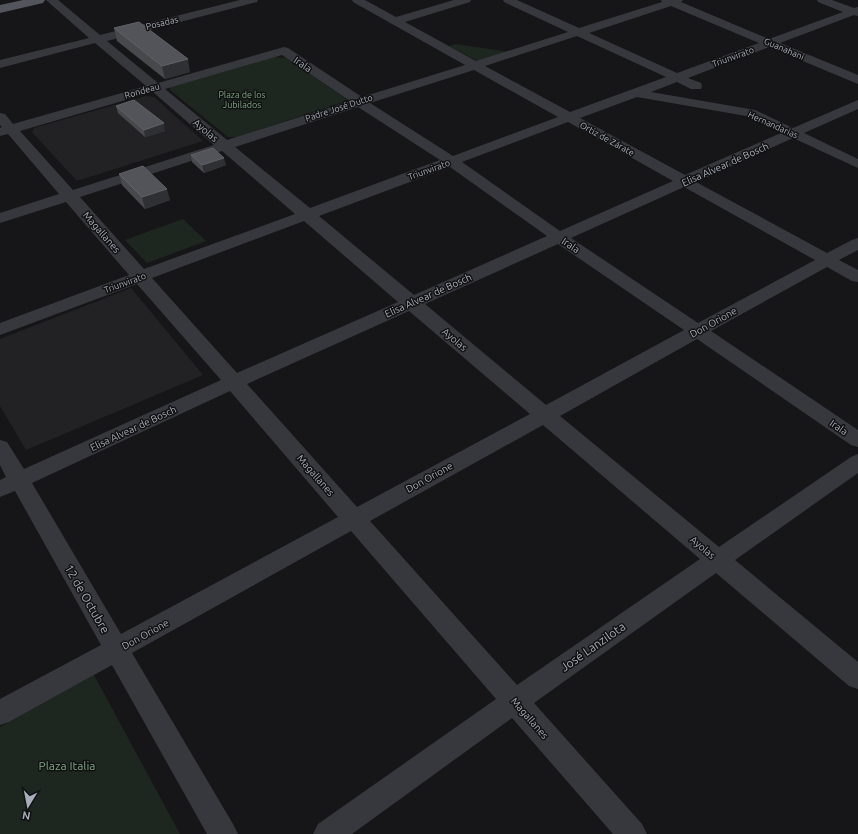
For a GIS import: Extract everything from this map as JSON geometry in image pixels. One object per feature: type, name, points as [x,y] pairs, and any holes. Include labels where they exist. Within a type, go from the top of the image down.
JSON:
[{"type":"main road","points":[[0,4],[20,0]]},
{"type":"main road","points":[[0,9],[39,0]]},
{"type":"street","name":"Ayolas","points":[[51,0],[858,678]]},
{"type":"street","points":[[204,0],[218,9]]},
{"type":"street","name":"Posadas","points":[[0,64],[253,0]]},
{"type":"street","name":"Ortiz de Zárate","points":[[357,0],[858,278]]},
{"type":"street","points":[[395,21],[466,0]]},
{"type":"street","points":[[508,0],[696,86]]},
{"type":"street","points":[[822,0],[857,12]]},
{"type":"street","name":"Padre José Dutto","points":[[0,218],[358,101],[476,65],[672,1]]},
{"type":"street","name":"Guanahani","points":[[672,1],[858,80]]},
{"type":"street","name":"Triunvirato","points":[[0,329],[677,77],[857,12]]},
{"type":"street","name":"Rondeau","points":[[6,131],[284,51]]},
{"type":"street","name":"Irala","points":[[284,51],[358,101],[452,161],[559,237],[858,440]]},
{"type":"street","name":"Hernandarias","points":[[637,92],[750,113],[858,164]]},
{"type":"street","name":"Elisa Alvear de Bosch","points":[[10,485],[234,382],[858,104]]},
{"type":"street","name":"Magallanes","points":[[0,117],[6,131],[69,195],[632,834]]},
{"type":"street","name":"Don Orione","points":[[0,713],[858,243]]},
{"type":"street","name":"12 de Octubre","points":[[0,447],[10,485],[117,650],[223,834]]},
{"type":"street","name":"José Lanzilota","points":[[328,834],[515,701],[858,462]]},
{"type":"shaded area","points":[[146,96],[154,97],[203,141],[76,180],[32,132],[34,128]]},
{"type":"shaded area","points":[[131,288],[203,375],[26,450],[0,406],[0,339]]},
{"type":"green space","points":[[456,44],[509,52],[478,61],[449,46]]},
{"type":"green space","name":"Plaza de los Jubilados","points":[[274,57],[286,58],[345,98],[346,101],[237,137],[228,137],[170,90],[171,87]]},
{"type":"green space","points":[[183,219],[206,241],[147,263],[125,240]]},
{"type":"green space","name":"Plaza Italia","points":[[94,675],[180,834],[0,834],[0,727]]},
{"type":"building","points":[[139,22],[188,59],[162,66],[114,28]]},
{"type":"building","points":[[134,100],[164,123],[144,130],[116,106]]},
{"type":"building","points":[[213,148],[224,158],[202,165],[191,155]]},
{"type":"building","points":[[143,166],[167,189],[142,197],[119,174]]}]
